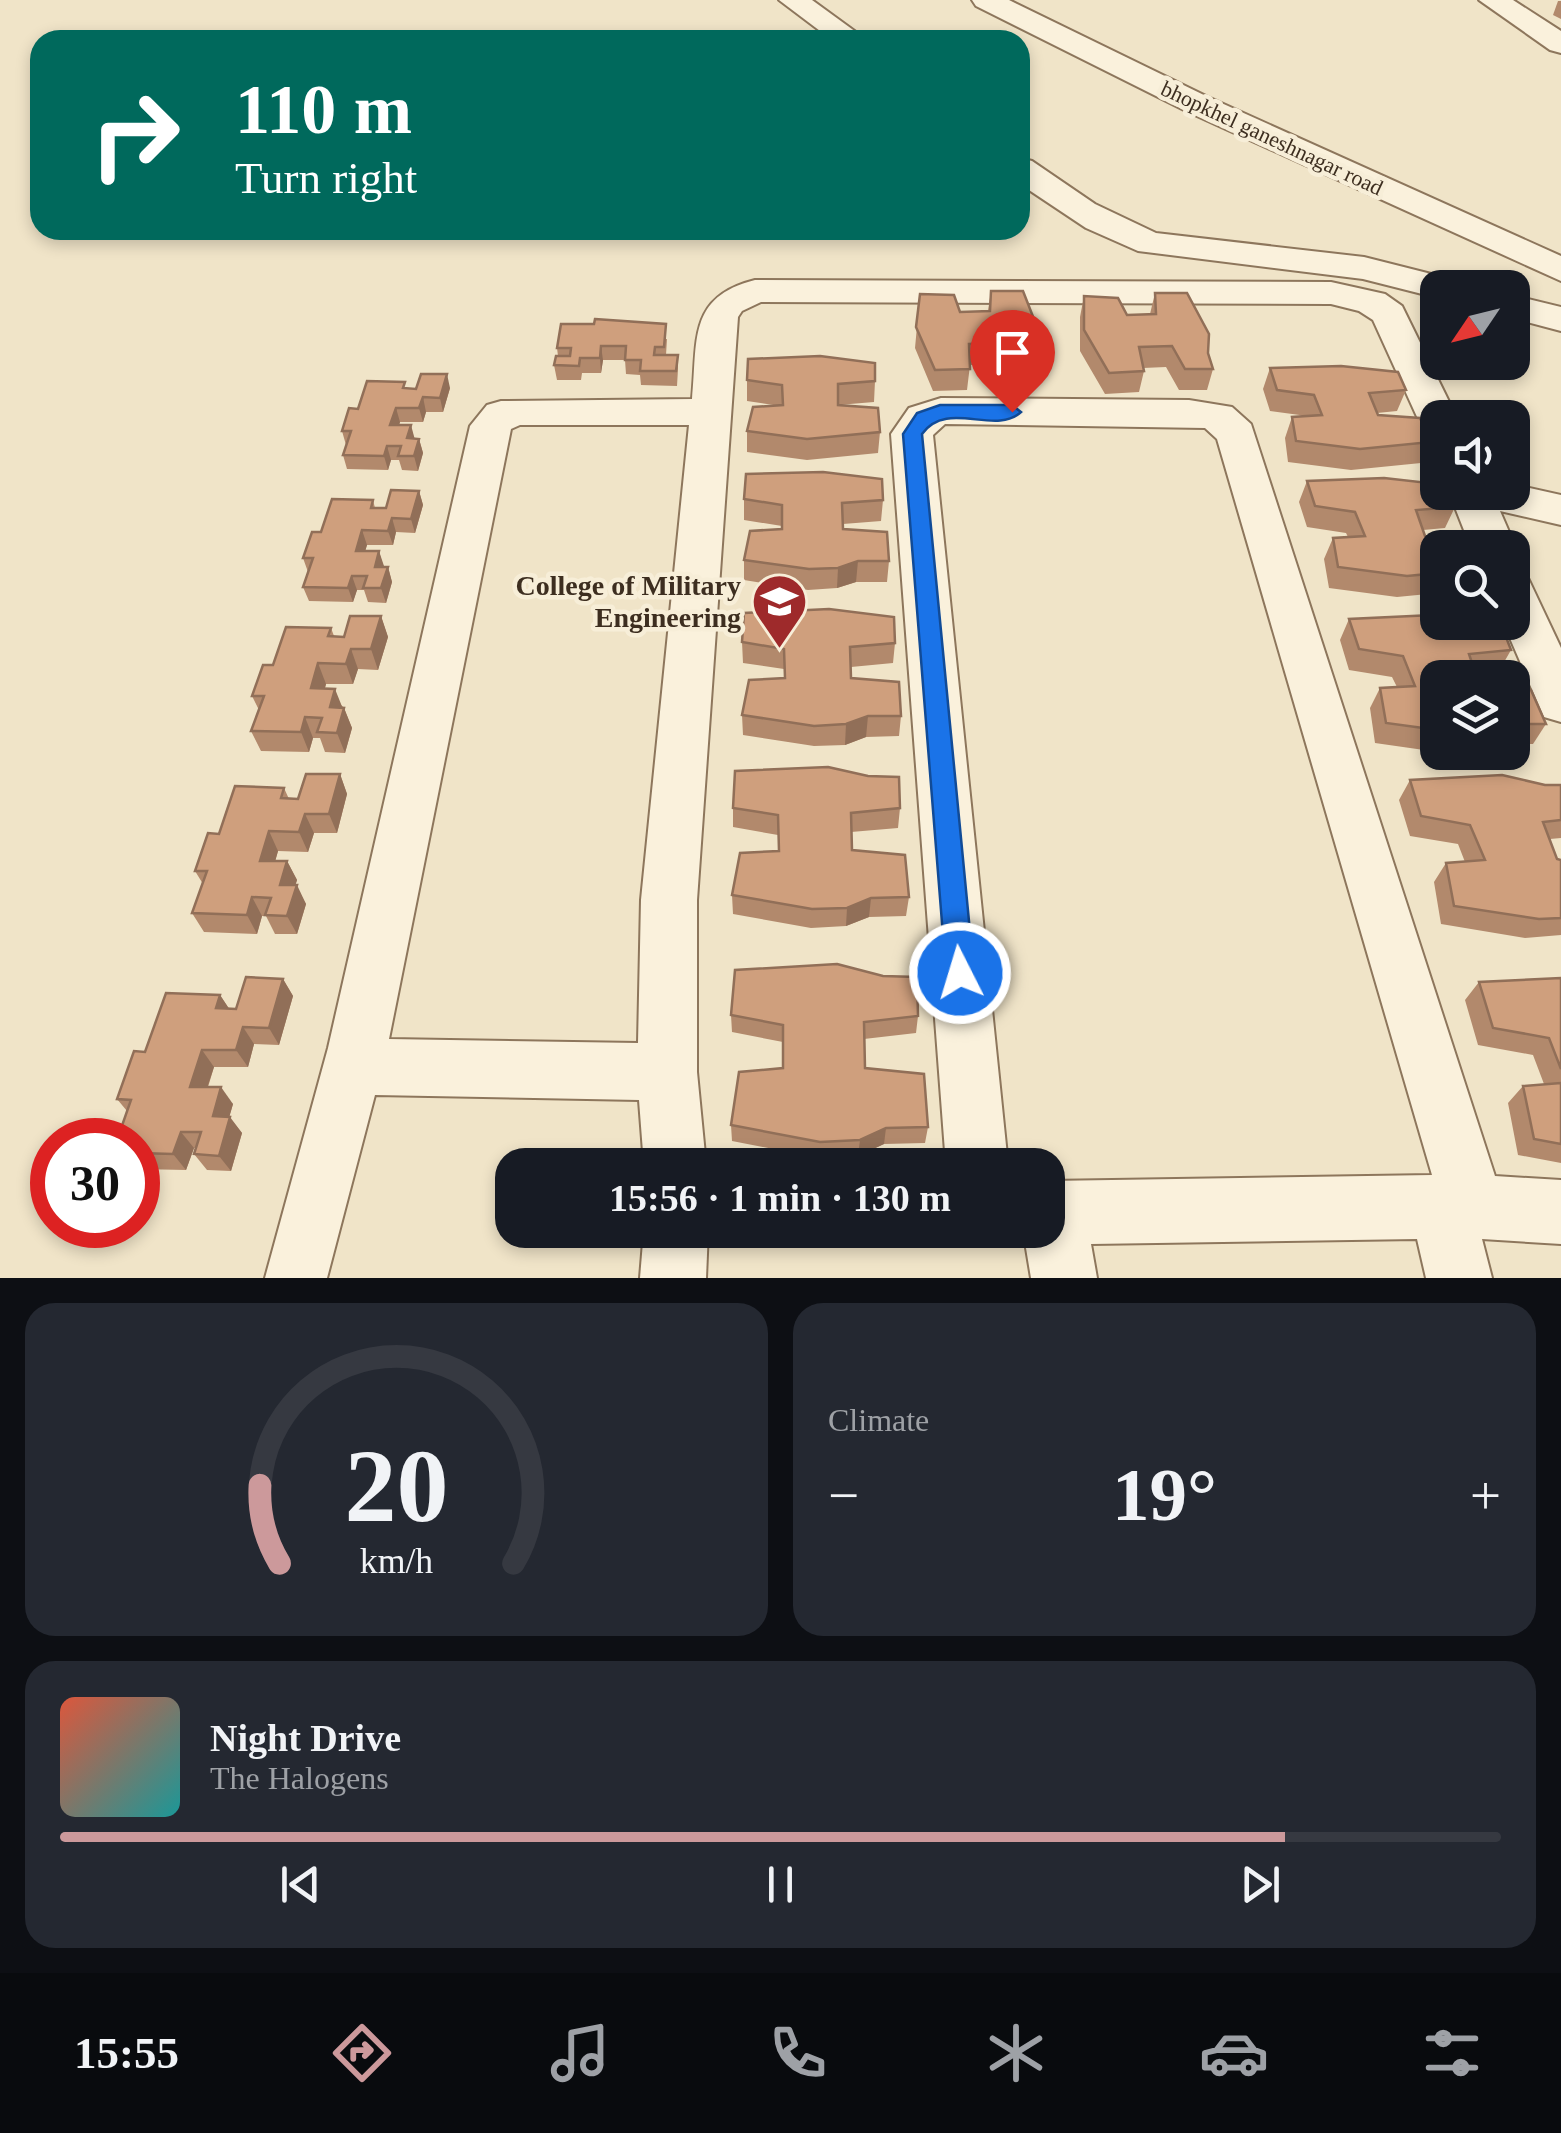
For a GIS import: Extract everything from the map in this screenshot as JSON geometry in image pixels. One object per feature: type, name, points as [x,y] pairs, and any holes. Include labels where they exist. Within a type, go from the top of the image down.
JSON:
[{"type":"street","points":[[793,0],[837,30]]},
{"type":"street","name":"bhopkhel ganeshnagar road","points":[[986,0],[1196,104],[1561,270]]},
{"type":"street","points":[[1493,0],[1561,44]]},
{"type":"street","points":[[1030,175],[1119,234],[1150,243],[1364,268],[1420,282]]},
{"type":"street","points":[[674,1148],[667,1072],[669,900],[720,317],[728,302],[756,291],[1331,293],[1372,302],[1390,314],[1429,400]]},
{"type":"street","points":[[1530,311],[1561,319]]},
{"type":"street","points":[[296,1274],[358,1048],[491,426],[501,414],[520,412],[711,412]]},
{"type":"street","points":[[975,1148],[912,434],[924,418],[940,412],[1189,412],[1217,416],[1236,434],[1457,1206],[1460,1278]]},
{"type":"street","points":[[1530,503],[1561,510]]},
{"type":"street","points":[[1530,631],[1561,702]]},
{"type":"street","points":[[358,1048],[370,1066],[398,1069],[667,1072]]},
{"type":"street","points":[[1065,1213],[1457,1206],[1561,1212]]},
{"type":"street","points":[[673,1278],[675,1248]]},
{"type":"street","points":[[1058,1248],[1064,1278]]},
{"type":"building","points":[[991,291],[1023,291],[1039,332],[1040,366],[1011,366],[1001,343],[969,344],[970,369],[935,370],[916,327],[920,294],[954,295],[960,312],[990,311]]},
{"type":"building","points":[[1155,293],[1187,293],[1209,334],[1208,353],[1213,369],[1185,369],[1172,346],[1139,347],[1144,371],[1109,373],[1084,330],[1084,296],[1118,298],[1127,315],[1156,314]]},
{"type":"building","points":[[595,319],[666,324],[664,347],[655,347],[654,355],[678,355],[676,371],[640,371],[641,360],[625,360],[626,346],[601,346],[600,358],[580,358],[579,366],[554,365],[556,356],[570,356],[571,348],[557,348],[561,324],[594,324]]},
{"type":"building","points":[[820,356],[875,363],[875,381],[838,384],[838,405],[878,408],[880,432],[807,439],[747,431],[753,407],[783,405],[782,385],[747,380],[748,359]]},
{"type":"building","points":[[1341,366],[1398,372],[1406,390],[1369,393],[1378,415],[1420,418],[1420,443],[1360,449],[1296,441],[1292,417],[1322,415],[1314,395],[1277,390],[1270,368]]},
{"type":"building","points":[[421,374],[447,374],[440,398],[423,397],[419,408],[396,408],[390,425],[411,425],[407,438],[419,439],[414,456],[398,456],[401,446],[387,446],[384,456],[343,455],[351,431],[342,431],[349,408],[358,409],[367,381],[405,382],[403,388],[416,389]]},
{"type":"building","points":[[823,472],[882,479],[883,500],[842,503],[843,529],[887,532],[889,561],[858,561],[838,568],[809,569],[744,560],[750,531],[782,529],[782,505],[744,499],[746,474]]},
{"type":"building","points":[[1384,478],[1420,482],[1420,510],[1416,510],[1423,530],[1420,575],[1338,567],[1333,538],[1365,536],[1355,512],[1315,506],[1307,481]]},
{"type":"building","points":[[391,490],[419,491],[411,519],[392,518],[388,531],[362,530],[356,551],[379,551],[375,567],[388,567],[381,588],[363,588],[367,576],[352,576],[348,588],[303,587],[313,558],[303,558],[312,532],[321,532],[332,499],[373,500],[371,508],[386,508]]},
{"type":"building","points":[[829,609],[894,617],[895,643],[850,647],[851,678],[899,682],[901,716],[868,716],[846,724],[814,726],[742,715],[749,680],[785,678],[784,649],[742,642],[744,613]]},
{"type":"building","points":[[350,616],[381,616],[371,649],[351,649],[346,664],[318,663],[311,688],[335,689],[330,707],[344,708],[337,733],[317,732],[322,718],[305,717],[301,732],[251,731],[264,696],[252,696],[263,665],[273,665],[286,627],[331,628],[328,636],[344,637]]},
{"type":"building","points":[[1420,616],[1420,640],[1507,640],[1511,650],[1469,654],[1471,660],[1420,660],[1420,728],[1386,723],[1380,688],[1415,686],[1403,656],[1359,649],[1349,619]]},
{"type":"building","points":[[1530,690],[1531,690],[1546,724],[1530,724]]},
{"type":"building","points":[[828,767],[868,776],[899,777],[900,808],[851,813],[852,850],[905,855],[909,897],[871,898],[847,908],[812,909],[732,895],[740,853],[779,851],[778,815],[733,808],[735,771]]},
{"type":"building","points":[[306,774],[340,774],[329,814],[305,814],[299,832],[269,831],[260,861],[287,861],[280,885],[297,885],[287,916],[265,915],[271,898],[252,897],[247,915],[192,913],[207,871],[195,871],[208,833],[219,834],[235,786],[284,788],[281,798],[298,799]]},
{"type":"building","points":[[1502,775],[1561,785],[1561,820],[1543,822],[1557,859],[1561,860],[1561,918],[1539,919],[1454,906],[1446,863],[1485,860],[1470,825],[1421,816],[1410,780]]},
{"type":"building","points":[[837,964],[883,976],[917,977],[918,1016],[864,1022],[865,1068],[924,1074],[928,1127],[886,1128],[860,1140],[820,1142],[731,1125],[739,1072],[783,1068],[783,1025],[731,1015],[735,970]]},
{"type":"building","points":[[246,977],[283,979],[269,1028],[243,1027],[236,1050],[202,1050],[190,1087],[221,1087],[213,1116],[230,1117],[219,1156],[194,1154],[201,1132],[181,1132],[173,1154],[160,1154],[160,1118],[125,1118],[131,1100],[117,1099],[134,1051],[145,1052],[166,993],[220,995],[216,1008],[236,1009]]},
{"type":"building","points":[[1561,978],[1561,1069],[1549,1038],[1493,1028],[1479,982]]},
{"type":"building","points":[[1561,1083],[1561,1144],[1534,1139],[1523,1086]]},
{"type":"place","name":"College of Military Engineering","points":[[780,650]]},
{"type":"route","points":[[960,973],[912,434],[924,418],[940,412],[1012,412]]}]
